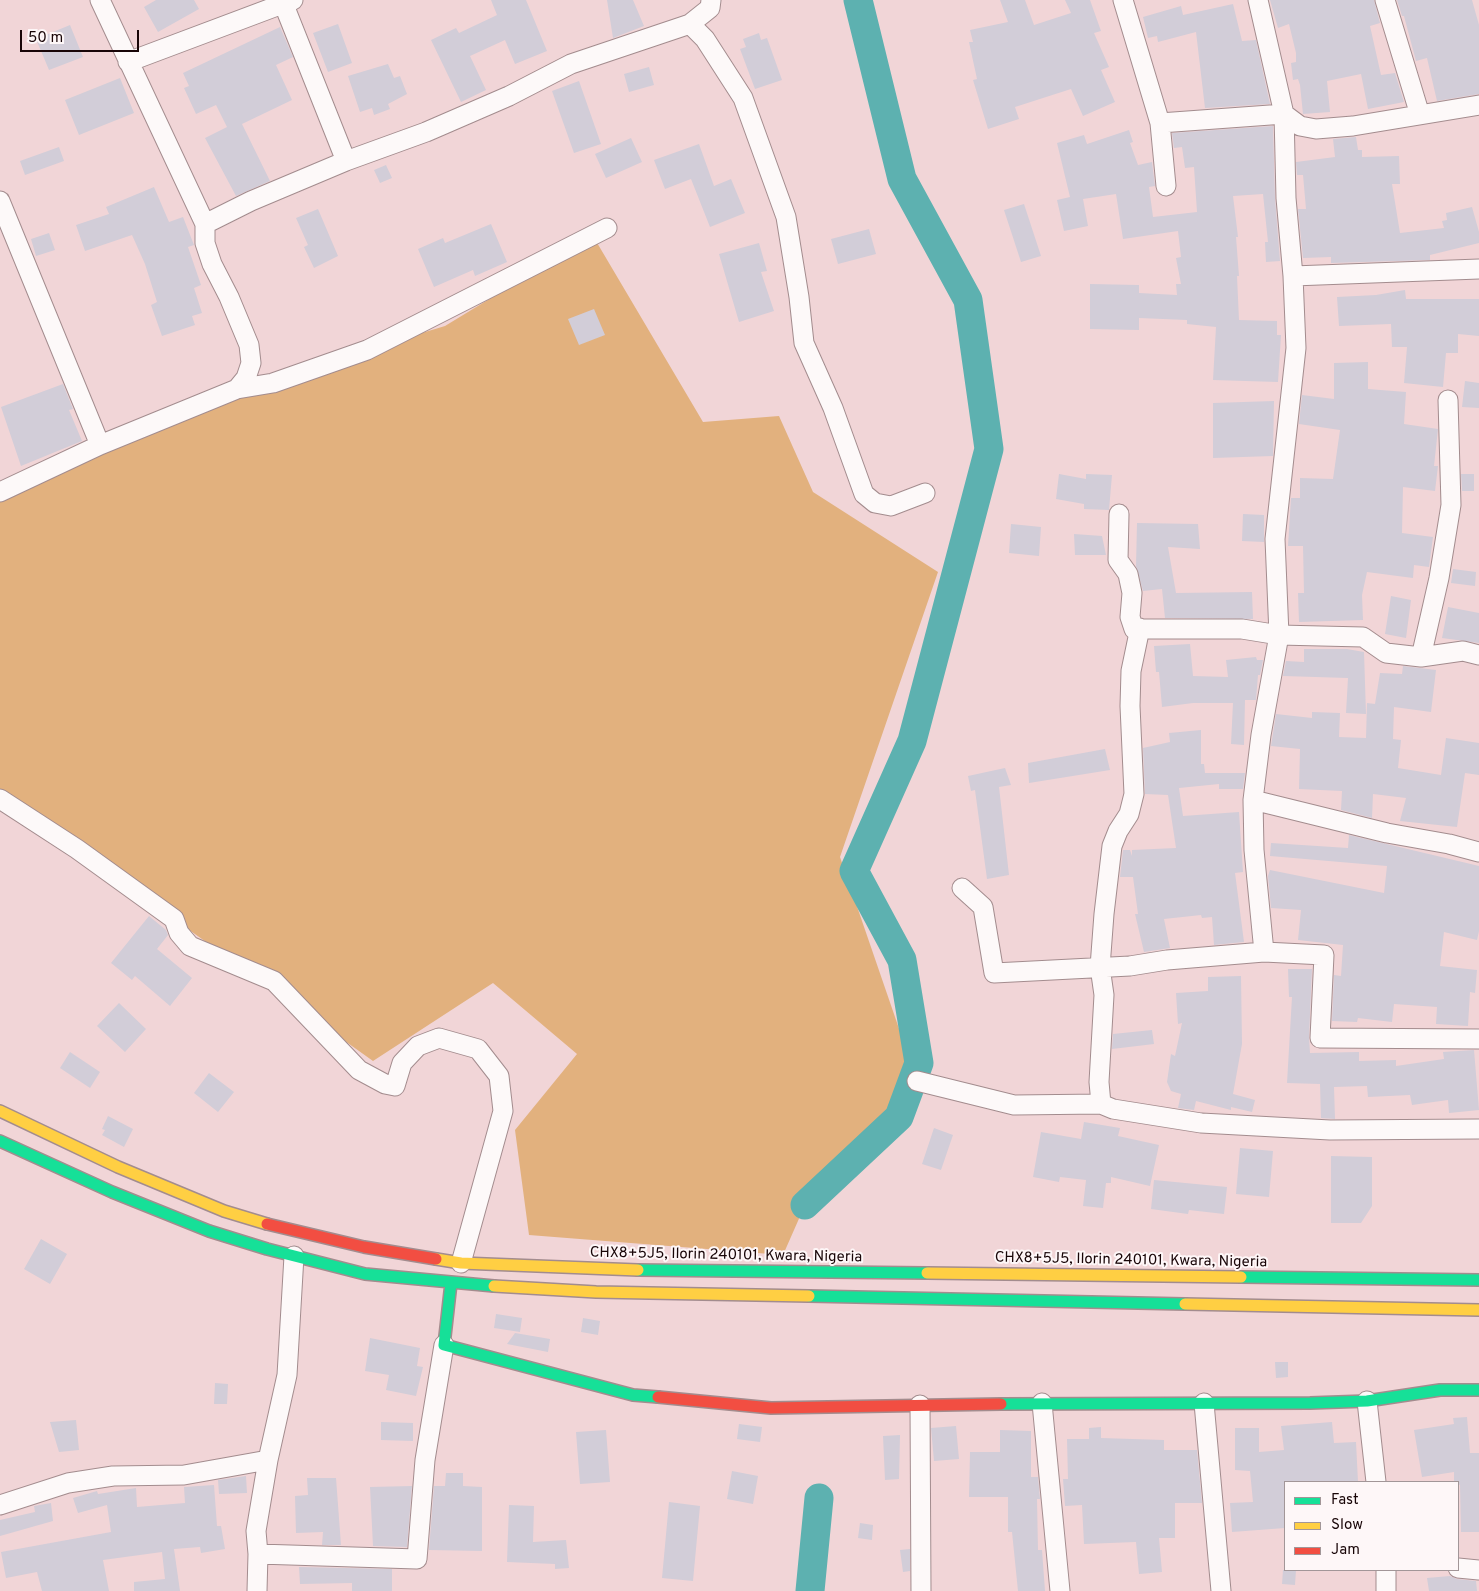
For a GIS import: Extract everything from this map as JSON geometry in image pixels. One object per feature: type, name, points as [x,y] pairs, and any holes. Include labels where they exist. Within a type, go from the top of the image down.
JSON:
[{"type":"main road","name":"CHX8+5J5, Ilorin 240101, Kwara, Nigeria","points":[[0,1111],[135,1174],[224,1211],[288,1230],[364,1247],[461,1263],[586,1269],[1479,1280]]},
{"type":"main road","points":[[0,1141],[112,1192],[209,1232],[365,1274],[451,1283],[596,1292],[1479,1310]]},
{"type":"main road","points":[[451,1283],[444,1345],[633,1396],[771,1408],[1042,1403],[1367,1401],[1440,1390],[1479,1390]]},
{"type":"street","points":[[100,0],[205,224],[205,243],[212,264],[229,297],[249,346],[251,363],[246,378],[237,389]]},
{"type":"street","points":[[205,224],[251,201],[492,104],[571,64],[690,24],[710,8],[712,0]]},
{"type":"street","points":[[1123,0],[1160,123],[1166,186]]},
{"type":"street","points":[[1258,0],[1284,114],[1286,198],[1293,276],[1296,348],[1275,539],[1279,635],[1261,735],[1253,800],[1254,850],[1264,952]]},
{"type":"street","points":[[1385,0],[1420,116]]},
{"type":"street","points":[[128,62],[286,1],[346,162]]},
{"type":"street","points":[[690,24],[705,39],[743,98],[786,217],[800,297],[804,343],[833,408],[864,494],[875,503],[891,506],[925,493]]},
{"type":"street","points":[[1160,123],[1284,114],[1300,126],[1316,129],[1353,126],[1479,105]]},
{"type":"street","points":[[0,201],[5,231],[100,445]]},
{"type":"street","points":[[0,492],[100,445],[237,389],[272,383],[367,350],[608,228]]},
{"type":"street","points":[[1293,276],[1479,269]]},
{"type":"street","points":[[1421,657],[1439,578],[1451,505],[1448,400]]},
{"type":"street","points":[[1119,514],[1118,560],[1128,574],[1132,593],[1130,617],[1134,628],[1242,629],[1279,635],[1363,637],[1386,653],[1421,657],[1463,651],[1479,655]]},
{"type":"street","points":[[1101,1104],[1099,1082],[1104,995],[1100,967],[1112,846],[1118,830],[1129,814],[1134,794],[1130,706],[1131,671],[1140,628]]},
{"type":"street","points":[[0,799],[76,849],[174,919],[179,933],[190,946],[274,981],[359,1070],[385,1084],[395,1086],[402,1063],[418,1046],[439,1038],[478,1049],[499,1076],[502,1111],[461,1263]]},
{"type":"street","points":[[1253,800],[1387,833],[1449,844],[1479,852]]},
{"type":"street","points":[[962,888],[983,907],[994,974],[1100,967],[1264,952],[1324,955],[1320,1038],[1479,1039]]},
{"type":"street","points":[[917,1081],[1014,1105],[1101,1104],[1113,1109],[1201,1123],[1330,1130],[1479,1129]]},
{"type":"street","points":[[257,1591],[258,1554],[256,1531],[268,1460],[287,1375],[294,1256]]},
{"type":"street","points":[[258,1554],[417,1559],[425,1460],[444,1345]]},
{"type":"street","points":[[1367,1401],[1376,1481]]},
{"type":"street","points":[[1042,1403],[1060,1591]]},
{"type":"street","points":[[1204,1403],[1221,1591]]},
{"type":"street","points":[[920,1405],[921,1591]]},
{"type":"street","points":[[0,1505],[68,1483],[112,1476],[184,1475],[268,1460]]},
{"type":"street","points":[[1459,1568],[1479,1570]]},
{"type":"street","points":[[1386,1571],[1386,1591]]},
{"type":"shaded area","points":[[593,236],[703,422],[779,416],[813,492],[938,572],[840,857],[917,1081],[805,1205],[783,1255],[529,1235],[515,1130],[577,1054],[493,983],[373,1061],[0,795],[0,492],[237,389],[445,326]]},
{"type":"building","points":[[156,0],[194,0],[199,9],[158,32],[144,7]]},
{"type":"building","points":[[491,0],[526,0],[547,51],[515,64],[505,40],[470,56],[486,90],[461,102],[431,40],[456,28],[459,33],[497,15]]},
{"type":"building","points":[[607,0],[633,0],[644,26],[613,38]]},
{"type":"building","points":[[1000,0],[1025,0],[1034,25],[1071,13],[1065,0],[1090,0],[1101,31],[1094,33],[1109,67],[1101,70],[1115,102],[1083,116],[1071,89],[1015,107],[1019,119],[988,129],[973,80],[977,79],[969,42],[973,42],[970,30],[1008,22]]},
{"type":"building","points":[[1270,0],[1374,0],[1380,23],[1370,26],[1381,75],[1395,73],[1404,102],[1368,109],[1361,74],[1327,81],[1330,112],[1303,114],[1300,85],[1298,79],[1293,80],[1291,63],[1296,62],[1296,53],[1289,24],[1278,28]]},
{"type":"building","points":[[1397,0],[1472,0],[1479,25],[1479,94],[1437,101],[1427,58],[1416,61],[1404,16],[1402,16]]},
{"type":"building","points":[[1233,4],[1242,41],[1256,40],[1270,104],[1205,108],[1196,32],[1158,42],[1157,36],[1148,38],[1143,17],[1181,6],[1183,15]]},
{"type":"building","points":[[338,24],[352,63],[328,72],[313,33]]},
{"type":"building","points":[[70,25],[83,57],[49,70],[36,39]]},
{"type":"building","points":[[280,27],[293,57],[276,65],[292,100],[242,124],[270,181],[236,196],[205,138],[227,127],[216,105],[196,114],[184,88],[189,86],[183,73]]},
{"type":"building","points":[[759,33],[761,40],[767,38],[782,80],[755,89],[740,49],[746,47],[743,39]]},
{"type":"building","points":[[388,64],[394,78],[400,76],[407,94],[388,104],[390,109],[374,115],[372,108],[360,112],[348,76]]},
{"type":"building","points":[[649,67],[654,85],[629,92],[624,74]]},
{"type":"building","points":[[120,78],[134,113],[79,135],[65,100]]},
{"type":"building","points":[[579,81],[601,144],[574,153],[552,91]]},
{"type":"building","points":[[1273,126],[1275,198],[1280,261],[1266,262],[1265,242],[1268,242],[1263,194],[1233,196],[1238,237],[1236,237],[1239,276],[1237,276],[1239,320],[1277,321],[1277,335],[1281,335],[1278,382],[1213,380],[1216,327],[1187,324],[1187,320],[1139,318],[1139,330],[1090,329],[1090,284],[1139,285],[1139,293],[1177,295],[1176,284],[1181,284],[1176,258],[1181,257],[1178,231],[1123,239],[1116,194],[1083,199],[1088,226],[1064,231],[1057,200],[1070,197],[1057,143],[1084,135],[1087,144],[1129,130],[1133,142],[1130,143],[1138,165],[1152,162],[1155,186],[1149,187],[1153,217],[1197,212],[1194,167],[1185,168],[1182,147],[1174,148],[1172,133]]},
{"type":"building","points":[[1356,137],[1358,150],[1362,150],[1362,157],[1399,156],[1400,184],[1392,184],[1400,233],[1444,228],[1442,221],[1447,220],[1446,213],[1472,207],[1479,232],[1479,243],[1430,255],[1430,260],[1331,263],[1331,257],[1303,258],[1298,209],[1306,209],[1303,175],[1297,175],[1296,162],[1335,157],[1333,139]]},
{"type":"building","points":[[631,138],[642,162],[606,178],[595,154]]},
{"type":"building","points":[[699,144],[714,186],[731,179],[745,213],[710,227],[691,179],[665,189],[654,160]]},
{"type":"building","points":[[59,147],[64,161],[25,175],[20,161]]},
{"type":"building","points":[[386,165],[392,178],[380,183],[374,170]]},
{"type":"building","points":[[154,187],[169,222],[183,217],[194,245],[188,247],[201,285],[194,288],[202,313],[192,316],[195,325],[162,336],[151,305],[157,302],[145,264],[132,235],[85,251],[76,225],[109,214],[106,207]]},
{"type":"building","points":[[1024,204],[1041,256],[1021,262],[1004,210]]},
{"type":"building","points":[[318,209],[338,256],[314,268],[304,247],[308,245],[296,218]]},
{"type":"building","points":[[491,224],[507,262],[475,276],[473,270],[434,287],[418,249],[443,238],[445,243]]},
{"type":"building","points":[[869,229],[876,254],[838,264],[831,239]]},
{"type":"building","points":[[49,233],[55,250],[36,256],[31,239]]},
{"type":"building","points":[[759,243],[767,271],[761,272],[774,311],[739,322],[719,254]]},
{"type":"building","points":[[1405,290],[1406,299],[1479,299],[1479,336],[1458,334],[1458,353],[1446,353],[1443,387],[1404,383],[1407,347],[1392,347],[1391,324],[1339,326],[1337,297],[1376,295]]},
{"type":"building","points":[[594,309],[605,335],[579,345],[568,319]]},
{"type":"building","points":[[1368,362],[1368,389],[1406,392],[1404,424],[1438,429],[1434,466],[1438,466],[1435,491],[1403,487],[1402,533],[1433,537],[1429,567],[1414,565],[1413,578],[1367,572],[1362,595],[1363,620],[1299,622],[1298,593],[1304,593],[1303,546],[1288,546],[1291,498],[1300,498],[1300,478],[1333,479],[1340,430],[1299,424],[1302,395],[1334,399],[1334,363]]},
{"type":"building","points":[[1465,381],[1479,383],[1479,408],[1462,407]]},
{"type":"building","points":[[63,384],[73,409],[69,410],[82,441],[21,466],[1,407]]},
{"type":"building","points":[[1274,401],[1273,456],[1213,458],[1213,403]]},
{"type":"building","points":[[1059,474],[1086,479],[1086,474],[1112,475],[1109,510],[1084,509],[1084,504],[1056,499]]},
{"type":"building","points":[[1461,474],[1474,474],[1474,491],[1462,491]]},
{"type":"building","points":[[1243,514],[1264,515],[1264,542],[1242,541]]},
{"type":"building","points":[[1137,523],[1198,524],[1200,549],[1168,547],[1176,593],[1252,592],[1253,619],[1165,618],[1162,589],[1143,591],[1136,566]]},
{"type":"building","points":[[1011,524],[1041,527],[1039,556],[1009,553]]},
{"type":"building","points":[[1074,534],[1102,536],[1106,555],[1075,555]]},
{"type":"building","points":[[1453,569],[1476,572],[1475,586],[1451,583]]},
{"type":"building","points":[[1391,596],[1411,600],[1406,638],[1385,634]]},
{"type":"building","points":[[1448,607],[1479,613],[1479,643],[1442,638]]},
{"type":"building","points":[[1190,644],[1193,676],[1228,677],[1226,660],[1256,657],[1257,660],[1263,660],[1260,675],[1258,675],[1256,700],[1245,700],[1244,745],[1231,744],[1233,703],[1193,703],[1162,707],[1159,672],[1156,672],[1154,646]]},
{"type":"building","points":[[1304,649],[1347,649],[1364,652],[1366,714],[1346,713],[1348,678],[1283,676],[1286,661],[1304,662]]},
{"type":"building","points":[[1403,666],[1436,670],[1431,712],[1394,707],[1393,739],[1401,740],[1398,768],[1441,775],[1446,738],[1479,743],[1479,775],[1465,773],[1457,827],[1400,821],[1406,798],[1373,794],[1372,818],[1341,810],[1342,791],[1299,789],[1300,749],[1271,746],[1276,714],[1312,718],[1312,712],[1340,713],[1339,737],[1366,738],[1367,703],[1375,704],[1380,673],[1402,674]]},
{"type":"building","points":[[1201,730],[1201,764],[1204,764],[1205,773],[1245,773],[1243,789],[1219,789],[1219,784],[1179,788],[1183,816],[1239,812],[1243,872],[1235,873],[1244,942],[1214,945],[1212,917],[1202,918],[1201,915],[1164,919],[1170,948],[1144,952],[1135,914],[1138,914],[1133,877],[1120,877],[1123,850],[1130,850],[1132,856],[1132,850],[1176,848],[1168,795],[1145,794],[1143,748],[1170,742],[1169,733]]},
{"type":"building","points":[[1105,749],[1110,770],[1029,783],[1028,763]]},
{"type":"building","points":[[1005,768],[1011,785],[999,787],[1009,875],[987,879],[975,790],[971,791],[968,776]]},
{"type":"building","points":[[1349,835],[1479,866],[1479,931],[1477,940],[1444,932],[1440,966],[1477,970],[1475,993],[1470,992],[1468,1026],[1436,1024],[1437,1007],[1394,1004],[1392,1022],[1358,1018],[1357,1022],[1332,1021],[1334,975],[1341,976],[1343,945],[1298,940],[1301,910],[1271,908],[1268,876],[1270,870],[1384,893],[1387,866],[1270,856],[1271,843],[1348,848]]},
{"type":"building","points":[[149,916],[166,930],[168,935],[157,949],[192,978],[170,1006],[135,976],[132,980],[111,963]]},
{"type":"building","points":[[1288,969],[1312,969],[1310,1053],[1359,1052],[1359,1061],[1396,1060],[1396,1066],[1444,1059],[1443,1052],[1474,1050],[1479,1110],[1449,1113],[1448,1100],[1412,1105],[1410,1095],[1368,1097],[1367,1086],[1334,1087],[1335,1119],[1321,1118],[1320,1084],[1287,1083],[1292,997],[1289,997]]},
{"type":"building","points":[[1241,976],[1242,1044],[1233,1094],[1255,1100],[1252,1112],[1231,1107],[1231,1110],[1196,1101],[1194,1110],[1178,1108],[1181,1094],[1171,1091],[1167,1082],[1171,1054],[1175,1056],[1182,1023],[1178,1024],[1176,993],[1208,991],[1208,977]]},
{"type":"building","points":[[119,1003],[146,1029],[125,1052],[97,1026]]},
{"type":"building","points":[[1152,1030],[1154,1044],[1112,1049],[1113,1034]]},
{"type":"building","points":[[70,1052],[100,1072],[90,1088],[60,1068]]},
{"type":"building","points":[[209,1073],[234,1092],[218,1112],[194,1093]]},
{"type":"building","points":[[108,1116],[133,1129],[124,1147],[102,1135],[105,1130],[102,1129]]},
{"type":"building","points":[[1084,1122],[1120,1128],[1118,1136],[1159,1145],[1150,1186],[1111,1177],[1111,1183],[1106,1183],[1103,1208],[1083,1206],[1086,1180],[1060,1177],[1059,1182],[1033,1177],[1041,1132],[1081,1139]]},
{"type":"building","points":[[934,1128],[953,1135],[941,1170],[922,1164]]},
{"type":"building","points":[[1240,1148],[1273,1151],[1269,1197],[1236,1194]]},
{"type":"building","points":[[1331,1156],[1372,1157],[1372,1206],[1361,1223],[1331,1223]]},
{"type":"building","points":[[1154,1180],[1227,1187],[1224,1214],[1189,1210],[1188,1214],[1151,1209]]},
{"type":"building","points":[[41,1239],[67,1254],[50,1284],[24,1269]]},
{"type":"building","points":[[496,1314],[522,1318],[520,1332],[494,1328]]},
{"type":"building","points":[[583,1318],[600,1321],[598,1335],[581,1332]]},
{"type":"building","points":[[515,1333],[550,1339],[548,1352],[507,1344]]},
{"type":"building","points":[[370,1338],[420,1348],[417,1366],[423,1367],[416,1396],[386,1390],[389,1375],[365,1371]]},
{"type":"building","points":[[1275,1362],[1288,1362],[1288,1377],[1276,1378]]},
{"type":"building","points":[[215,1383],[228,1384],[227,1404],[214,1404]]},
{"type":"building","points":[[1467,1417],[1470,1453],[1479,1453],[1479,1532],[1461,1532],[1460,1485],[1459,1481],[1454,1481],[1454,1472],[1422,1477],[1414,1430],[1454,1424],[1453,1418]]},
{"type":"building","points":[[76,1420],[79,1450],[59,1452],[50,1422]]},
{"type":"building","points":[[381,1422],[413,1423],[413,1441],[381,1440]]},
{"type":"building","points":[[1332,1422],[1334,1443],[1356,1442],[1358,1481],[1284,1481],[1284,1528],[1232,1532],[1230,1503],[1253,1502],[1250,1471],[1235,1470],[1235,1428],[1259,1428],[1259,1452],[1284,1450],[1281,1426]]},
{"type":"building","points":[[739,1424],[762,1427],[760,1442],[737,1439]]},
{"type":"building","points":[[956,1426],[959,1459],[934,1461],[931,1428]]},
{"type":"building","points":[[1101,1427],[1101,1438],[1164,1440],[1164,1450],[1197,1450],[1202,1503],[1175,1503],[1175,1538],[1159,1538],[1162,1572],[1139,1574],[1136,1542],[1084,1544],[1082,1505],[1065,1506],[1063,1479],[1068,1479],[1067,1439],[1089,1439],[1089,1428]]},
{"type":"building","points":[[606,1430],[610,1482],[580,1484],[576,1432]]},
{"type":"building","points":[[1000,1430],[1031,1431],[1031,1477],[1038,1477],[1040,1499],[1037,1499],[1038,1550],[1042,1550],[1045,1591],[1018,1591],[1012,1532],[1008,1532],[1008,1497],[969,1497],[970,1452],[1000,1452]]},
{"type":"building","points":[[900,1435],[899,1479],[885,1480],[883,1436]]},
{"type":"building","points":[[732,1471],[758,1476],[753,1504],[727,1499]]},
{"type":"building","points":[[446,1473],[463,1473],[463,1486],[482,1487],[482,1551],[429,1550],[434,1486],[445,1486]]},
{"type":"building","points":[[246,1476],[247,1493],[219,1494],[218,1480]]},
{"type":"building","points":[[307,1478],[336,1478],[341,1545],[322,1545],[323,1532],[296,1533],[295,1496],[308,1495]]},
{"type":"building","points":[[214,1485],[217,1526],[221,1526],[225,1549],[201,1553],[200,1547],[174,1549],[180,1591],[134,1591],[134,1582],[165,1579],[162,1552],[103,1560],[109,1591],[42,1591],[37,1572],[6,1578],[1,1552],[111,1532],[107,1505],[78,1513],[73,1498],[97,1491],[98,1494],[136,1488],[137,1507],[185,1503],[184,1487]]},
{"type":"building","points":[[412,1486],[407,1547],[373,1546],[370,1487]]},
{"type":"building","points":[[669,1502],[700,1506],[693,1581],[662,1578]]},
{"type":"building","points":[[51,1503],[53,1521],[0,1536],[0,1520],[35,1512],[34,1506]]},
{"type":"building","points":[[509,1505],[534,1506],[533,1542],[566,1540],[569,1568],[555,1569],[555,1564],[507,1562]]},
{"type":"building","points":[[860,1523],[873,1525],[872,1540],[858,1538]]},
{"type":"building","points":[[910,1549],[910,1571],[903,1572],[900,1550]]},
{"type":"building","points":[[299,1567],[392,1569],[392,1591],[352,1591],[352,1583],[300,1584]]},
{"type":"building","points":[[1283,1570],[1296,1571],[1295,1585],[1282,1584]]},
{"type":"building","points":[[1450,1576],[1457,1579],[1476,1581],[1477,1591],[1429,1591],[1427,1578]]},
{"type":"waterway","points":[[805,1205],[899,1117],[919,1063],[902,960],[854,871],[912,741],[989,449],[968,300],[902,179],[858,0]]},
{"type":"waterway","points":[[810,1591],[819,1498]]},
{"type":"traffic: fast","points":[[0,1141],[112,1192],[209,1231],[267,1249],[365,1274],[494,1286]]},
{"type":"traffic: fast","points":[[638,1270],[927,1273]]},
{"type":"traffic: fast","points":[[1241,1277],[1479,1280]]},
{"type":"traffic: fast","points":[[451,1283],[444,1345],[633,1395],[658,1397]]},
{"type":"traffic: fast","points":[[809,1296],[1185,1304]]},
{"type":"traffic: fast","points":[[1001,1404],[1310,1403],[1367,1401],[1440,1390],[1479,1390]]},
{"type":"traffic: slow","points":[[0,1111],[118,1167],[224,1211],[267,1224]]},
{"type":"traffic: slow","points":[[436,1259],[461,1263],[638,1270]]},
{"type":"traffic: slow","points":[[927,1273],[1241,1277]]},
{"type":"traffic: slow","points":[[494,1286],[596,1292],[809,1296]]},
{"type":"traffic: slow","points":[[1185,1304],[1479,1310]]},
{"type":"traffic: jam","points":[[267,1224],[364,1247],[436,1259]]},
{"type":"traffic: jam","points":[[658,1397],[771,1408],[1001,1404]]}]
